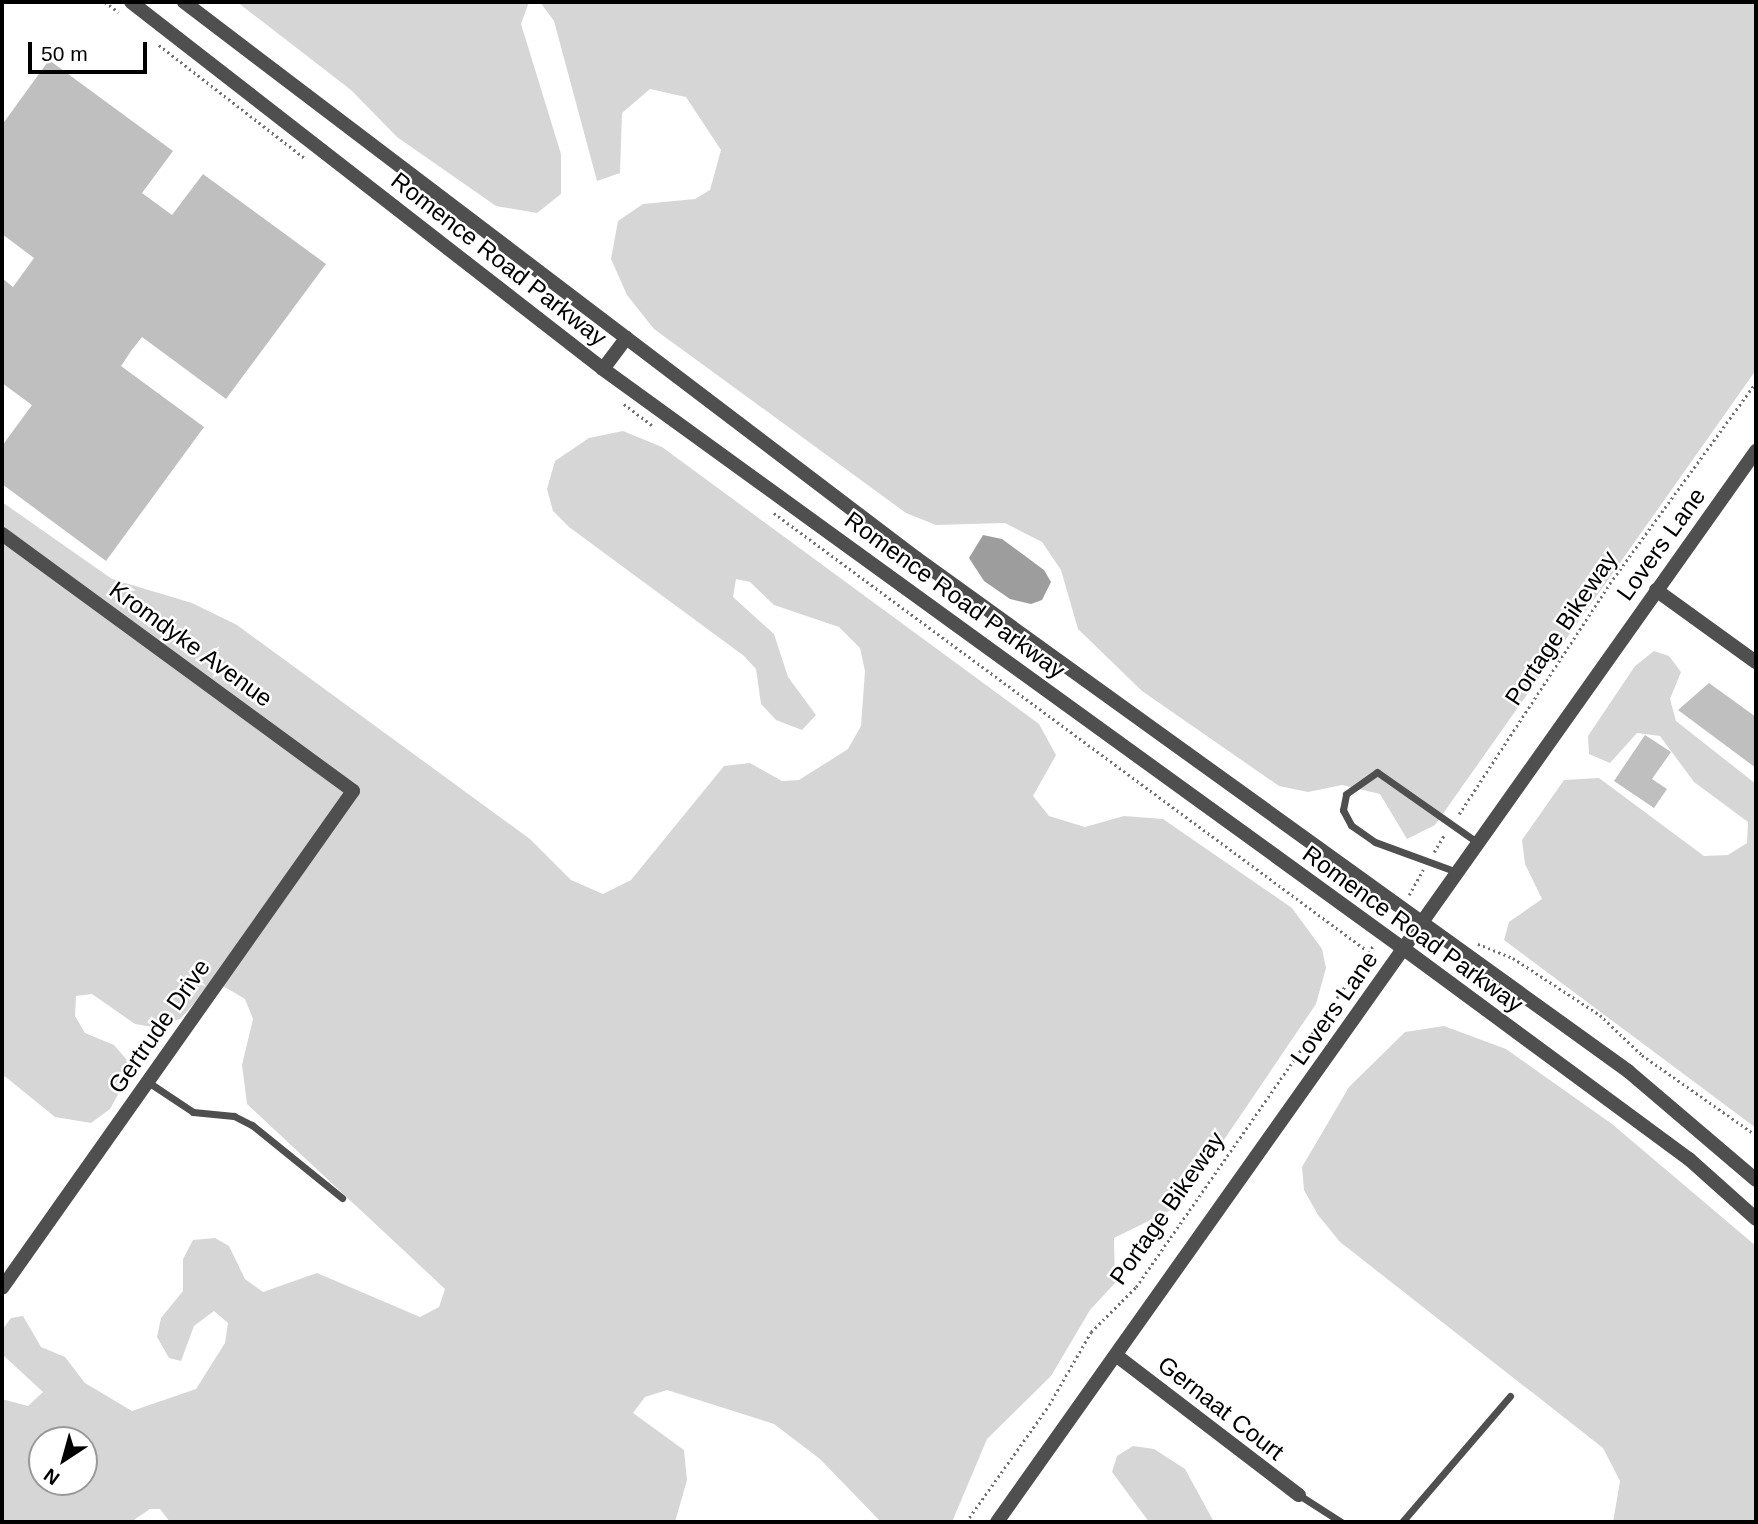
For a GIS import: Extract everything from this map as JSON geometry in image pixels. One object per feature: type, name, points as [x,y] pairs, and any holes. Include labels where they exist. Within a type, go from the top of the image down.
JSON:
[{"type":"street","name":"Romence Road Parkway","points":[[131,2],[603,369],[1404,949],[1689,1159],[1756,1219]]},
{"type":"street","name":"Romence Road Parkway","points":[[184,2],[916,558],[1628,1071],[1756,1180]]},
{"type":"street","points":[[603,369],[626,338]]},
{"type":"street","name":"Lovers Lane","points":[[997,1522],[1756,451]]},
{"type":"street","name":"Kromdyke Avenue","points":[[2,534],[354,791]]},
{"type":"street","points":[[1656,590],[1756,662]]},
{"type":"street","name":"Gertrude Drive","points":[[2,1288],[354,791]]},
{"type":"street","name":"Gernaat Court","points":[[1117,1356],[1299,1495]]},
{"type":"lane","points":[[1458,872],[1375,842],[1351,825],[1343,810],[1346,794],[1377,772],[1478,843]]},
{"type":"lane","points":[[148,1081],[193,1112],[234,1116],[252,1125],[342,1198]]},
{"type":"lane","points":[[1402,1522],[1510,1396]]},
{"type":"lane","points":[[1299,1495],[1341,1522]]},
{"type":"path","name":"Portage Bikeway","points":[[1405,901],[1452,824],[1614,579],[1756,382]]},
{"type":"path","points":[[1472,942],[1513,958],[1600,1015],[1642,1055],[1756,1135]]},
{"type":"path","name":"Portage Bikeway","points":[[966,1522],[1049,1405],[1091,1332],[1136,1287],[1371,948]]},
{"type":"shaded area","points":[[237,2],[529,2],[521,24],[561,154],[561,194],[537,213],[496,206],[397,137],[351,90]]},
{"type":"shaded area","points":[[540,2],[1756,2],[1756,370],[1435,825],[1407,839],[1380,794],[1342,785],[1308,792],[1279,786],[1142,691],[1078,629],[1061,570],[1042,542],[1005,523],[936,525],[906,513],[654,329],[627,295],[611,259],[618,221],[643,204],[695,199],[710,190],[721,150],[686,97],[650,89],[622,113],[620,173],[597,181],[554,21]]},
{"type":"shaded area","points":[[623,431],[662,447],[1039,724],[1056,755],[1033,796],[1049,816],[1085,827],[1124,816],[1163,819],[1292,908],[1322,949],[1326,968],[1316,1004],[1179,1206],[1114,1238],[1115,1283],[1090,1310],[1051,1376],[987,1439],[952,1522],[881,1522],[820,1459],[774,1424],[667,1390],[645,1397],[633,1413],[684,1450],[687,1480],[675,1522],[170,1522],[160,1509],[150,1509],[131,1522],[2,1522],[2,1399],[28,1406],[43,1392],[3,1355],[2,1330],[11,1318],[23,1316],[41,1347],[65,1357],[85,1383],[132,1411],[196,1389],[225,1343],[228,1323],[214,1311],[194,1326],[181,1361],[169,1358],[157,1337],[161,1318],[183,1291],[183,1259],[193,1240],[215,1238],[229,1246],[245,1279],[263,1292],[317,1273],[420,1317],[439,1307],[445,1289],[247,1104],[242,1065],[253,1019],[245,999],[223,986],[211,985],[180,1019],[153,1027],[135,1024],[92,994],[76,996],[75,1016],[85,1033],[114,1045],[133,1067],[110,1109],[91,1123],[55,1117],[2,1074],[2,502],[112,579],[192,603],[237,625],[530,839],[571,880],[603,894],[631,880],[724,766],[750,763],[782,781],[799,780],[848,749],[861,726],[865,671],[860,648],[839,627],[774,605],[750,582],[736,579],[733,597],[774,634],[788,677],[816,715],[802,730],[776,720],[761,704],[756,669],[744,656],[569,527],[553,511],[547,489],[555,461],[589,438]]},
{"type":"shaded area","points":[[983,535],[1002,539],[1044,570],[1051,582],[1042,600],[1031,604],[1010,599],[984,581],[969,558]]},
{"type":"shaded area","points":[[1654,651],[1669,656],[1681,672],[1670,699],[1676,721],[1756,784],[1756,1128],[1504,940],[1509,922],[1542,899],[1525,864],[1522,840],[1564,780],[1599,778],[1704,856],[1728,855],[1747,843],[1748,822],[1694,782],[1660,736],[1637,733],[1610,763],[1589,754],[1588,736],[1635,666]]},
{"type":"shaded area","points":[[1444,1026],[1506,1049],[1612,1124],[1756,1246],[1756,1522],[1613,1522],[1620,1481],[1603,1448],[1340,1242],[1318,1215],[1304,1190],[1302,1167],[1349,1087],[1405,1032]]},
{"type":"shaded area","points":[[1133,1446],[1154,1449],[1185,1469],[1214,1522],[1149,1522],[1112,1472],[1117,1456]]},
{"type":"building","points":[[49,60],[173,151],[142,193],[172,215],[203,174],[326,264],[226,399],[142,337],[131,351],[121,366],[204,427],[106,561],[2,484],[2,446],[32,405],[2,383],[2,278],[13,287],[34,258],[2,234],[2,125]]},
{"type":"building","points":[[1709,683],[1756,717],[1756,768],[1678,710]]},
{"type":"building","points":[[1645,735],[1671,752],[1652,779],[1667,789],[1654,808],[1614,781]]}]
